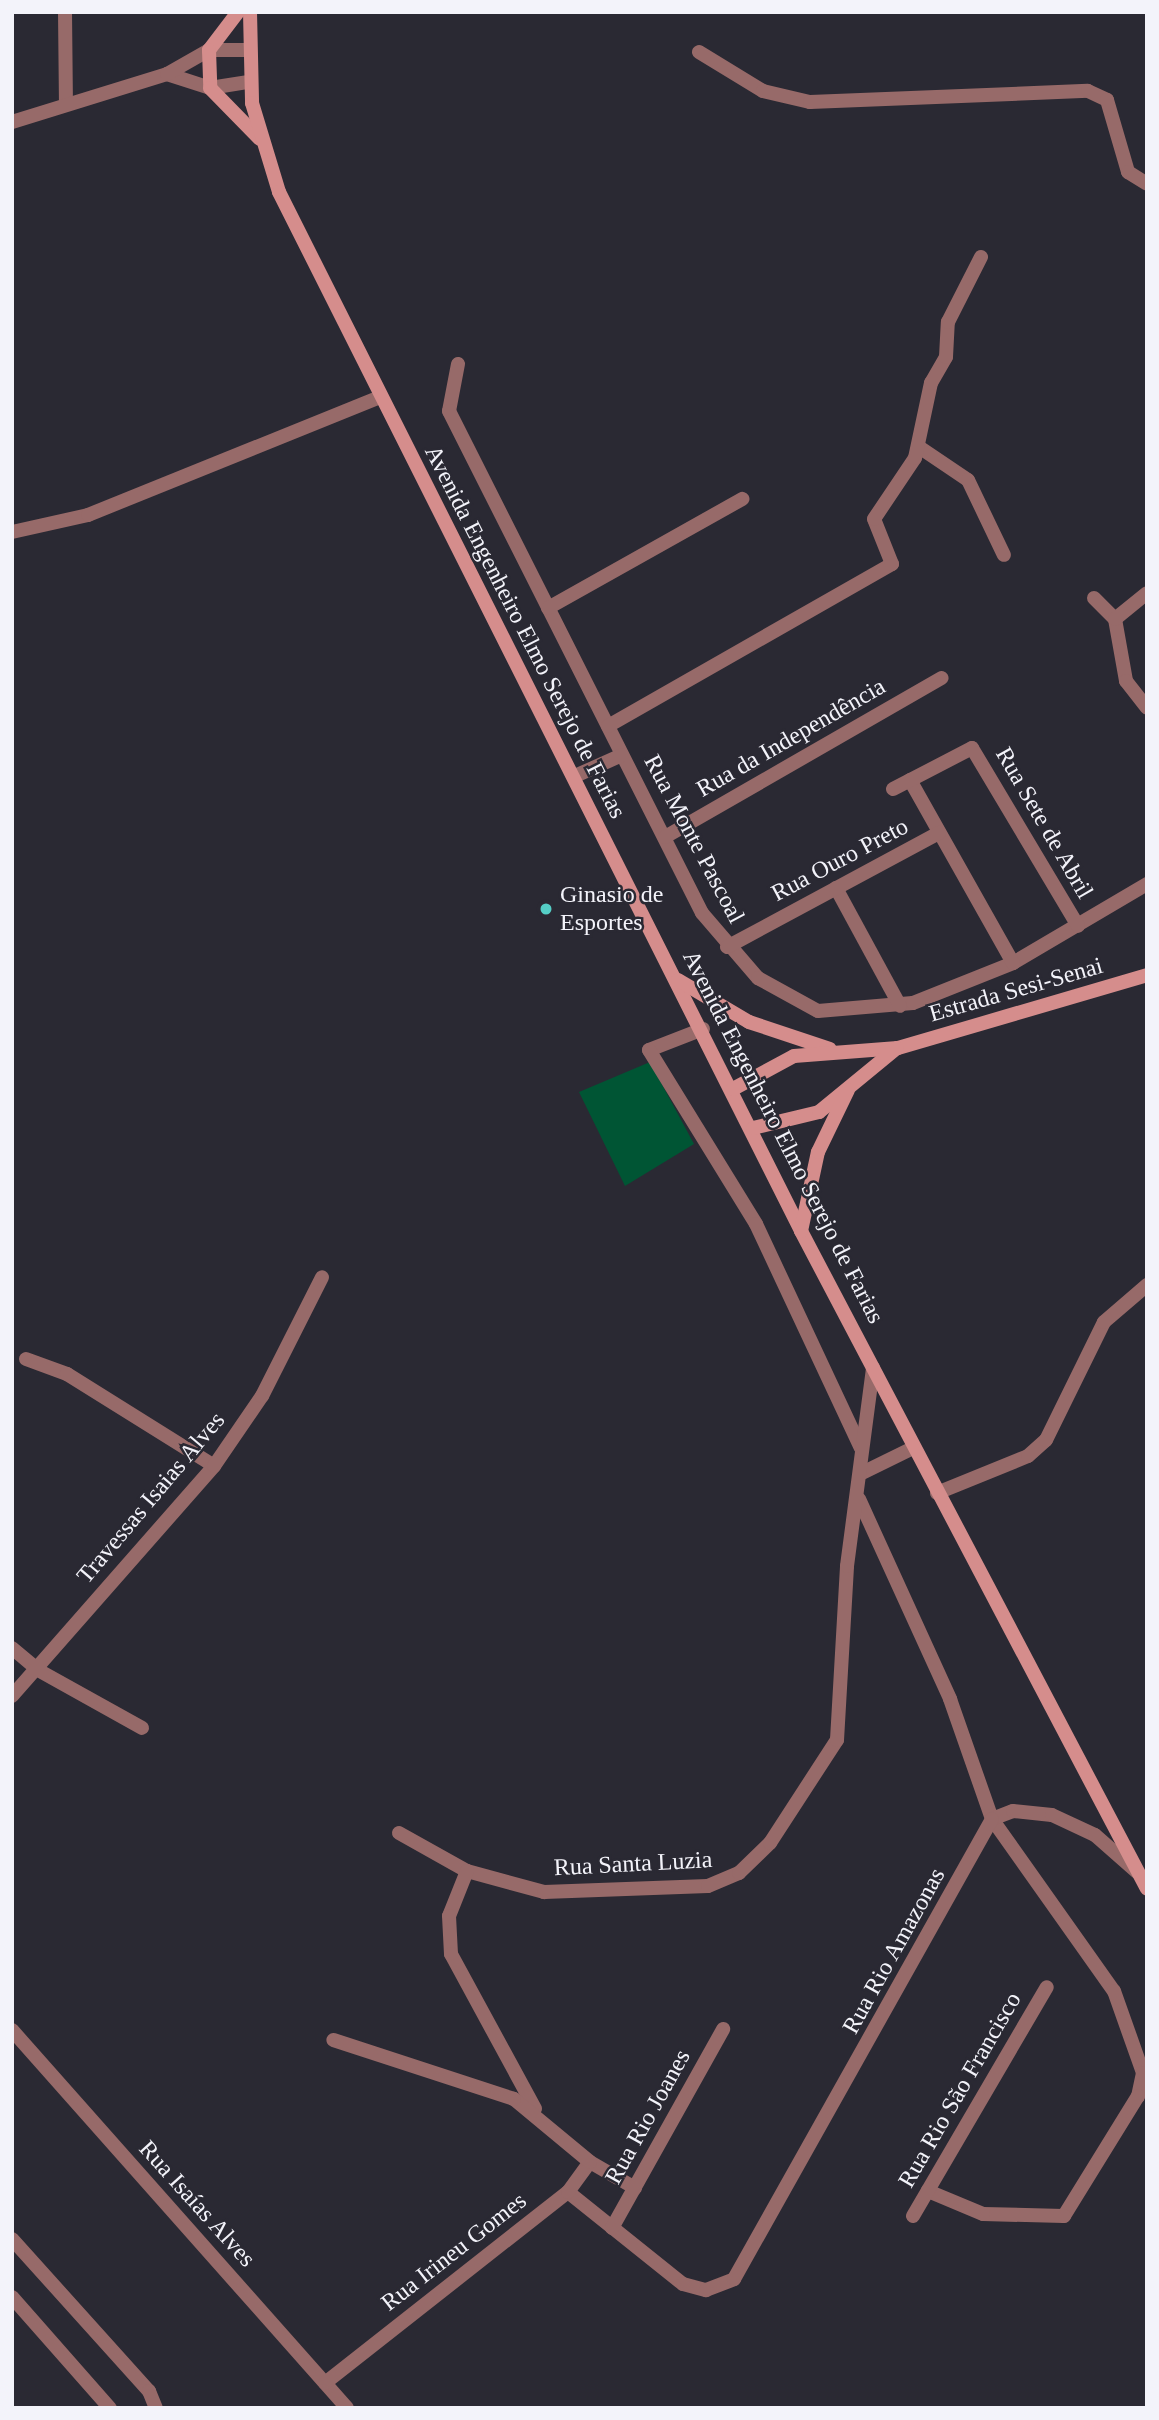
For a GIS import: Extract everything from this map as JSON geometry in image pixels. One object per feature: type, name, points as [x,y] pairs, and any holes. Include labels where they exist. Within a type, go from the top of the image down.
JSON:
[{"type":"main road","points":[[238,12],[209,50],[210,88],[261,140]]},
{"type":"main road","name":"Avenida Engenheiro Elmo Serejo de Farias","points":[[250,12],[248,82],[261,140],[279,192],[378,398],[575,776],[753,1128],[802,1231],[913,1448],[1147,1889]]},
{"type":"main road","name":"Estrada Sesi-Senai","points":[[733,1089],[794,1056],[898,1048],[1147,975]]},
{"type":"main road","points":[[678,979],[749,1022],[841,1053]]},
{"type":"main road","name":"Estrada Sesi-Senai","points":[[753,1128],[819,1112],[898,1048]]},
{"type":"main road","points":[[802,1231],[818,1152],[853,1082]]},
{"type":"street","points":[[65,12],[66,103]]},
{"type":"street","points":[[12,122],[66,103],[167,74],[209,50],[247,50]]},
{"type":"street","points":[[699,52],[762,91],[810,103],[1088,92],[1107,100],[1128,172],[1147,184]]},
{"type":"street","points":[[167,74],[210,88],[248,82]]},
{"type":"street","points":[[608,726],[892,564],[874,519],[919,447],[931,383],[946,357],[948,322],[981,257]]},
{"type":"street","name":"Rua Monte Pascoal","points":[[458,365],[449,411],[665,837],[727,947],[758,978],[798,1004],[841,1014],[900,1006],[1013,963],[1147,884]]},
{"type":"street","points":[[12,531],[88,515],[378,398]]},
{"type":"street","points":[[919,447],[968,480],[1004,555]]},
{"type":"street","points":[[548,608],[742,499]]},
{"type":"street","points":[[1115,619],[1147,593]]},
{"type":"street","points":[[1094,597],[1115,619],[1126,681],[1147,708]]},
{"type":"street","name":"Rua da Independência","points":[[665,837],[941,678]]},
{"type":"street","name":"Rua Sete de Abril","points":[[893,789],[972,748],[1078,926]]},
{"type":"street","points":[[575,776],[622,755]]},
{"type":"street","points":[[910,780],[1013,963]]},
{"type":"street","name":"Rua Ouro Preto","points":[[727,947],[939,833]]},
{"type":"street","points":[[836,888],[900,1006]]},
{"type":"street","points":[[703,1029],[649,1050],[756,1224],[861,1448]]},
{"type":"street","name":"Travessas Isaias Alves","points":[[12,1696],[38,1670],[214,1466],[262,1396],[323,1277]]},
{"type":"street","points":[[937,1493],[1028,1456],[1046,1440],[1104,1321],[1147,1285]]},
{"type":"street","points":[[26,1359],[66,1374],[214,1466]]},
{"type":"street","points":[[873,1368],[861,1448],[860,1474],[913,1448]]},
{"type":"street","name":"Rua Santa Luzia","points":[[399,1833],[467,1871],[526,1890],[564,1892],[708,1886],[739,1873],[797,1808],[837,1740],[847,1566],[859,1499],[860,1474]]},
{"type":"street","points":[[859,1499],[950,1699],[992,1819],[1114,1991],[1144,2081],[1063,2216],[983,2214],[928,2191]]},
{"type":"street","points":[[12,1648],[38,1670],[142,1728]]},
{"type":"street","points":[[992,1819],[1013,1811],[1052,1815],[1095,1835],[1138,1874]]},
{"type":"street","name":"Rua Rio Amazonas","points":[[568,2192],[683,2284],[706,2290],[739,2273],[992,1819]]},
{"type":"street","points":[[467,1871],[449,1916],[451,1954],[537,2113]]},
{"type":"street","name":"Rua Rio São Francisco","points":[[913,2216],[1046,1987]]},
{"type":"street","name":"Rua Rio Joanes","points":[[612,2228],[723,2029]]},
{"type":"street","name":"Rua Isaías Alves","points":[[12,2030],[347,2408]]},
{"type":"street","points":[[333,2039],[502,2094],[537,2113],[590,2162],[635,2188]]},
{"type":"street","name":"Rua Irineu Gomes","points":[[325,2383],[568,2192],[590,2162]]},
{"type":"street","points":[[12,2239],[149,2391],[156,2408]]},
{"type":"street","points":[[12,2297],[110,2408]]},
{"type":"green space","points":[[650,1062],[694,1144],[625,1186],[579,1092]]},
{"type":"place","name":"Ginasio de Esportes","points":[[546,909]]}]
